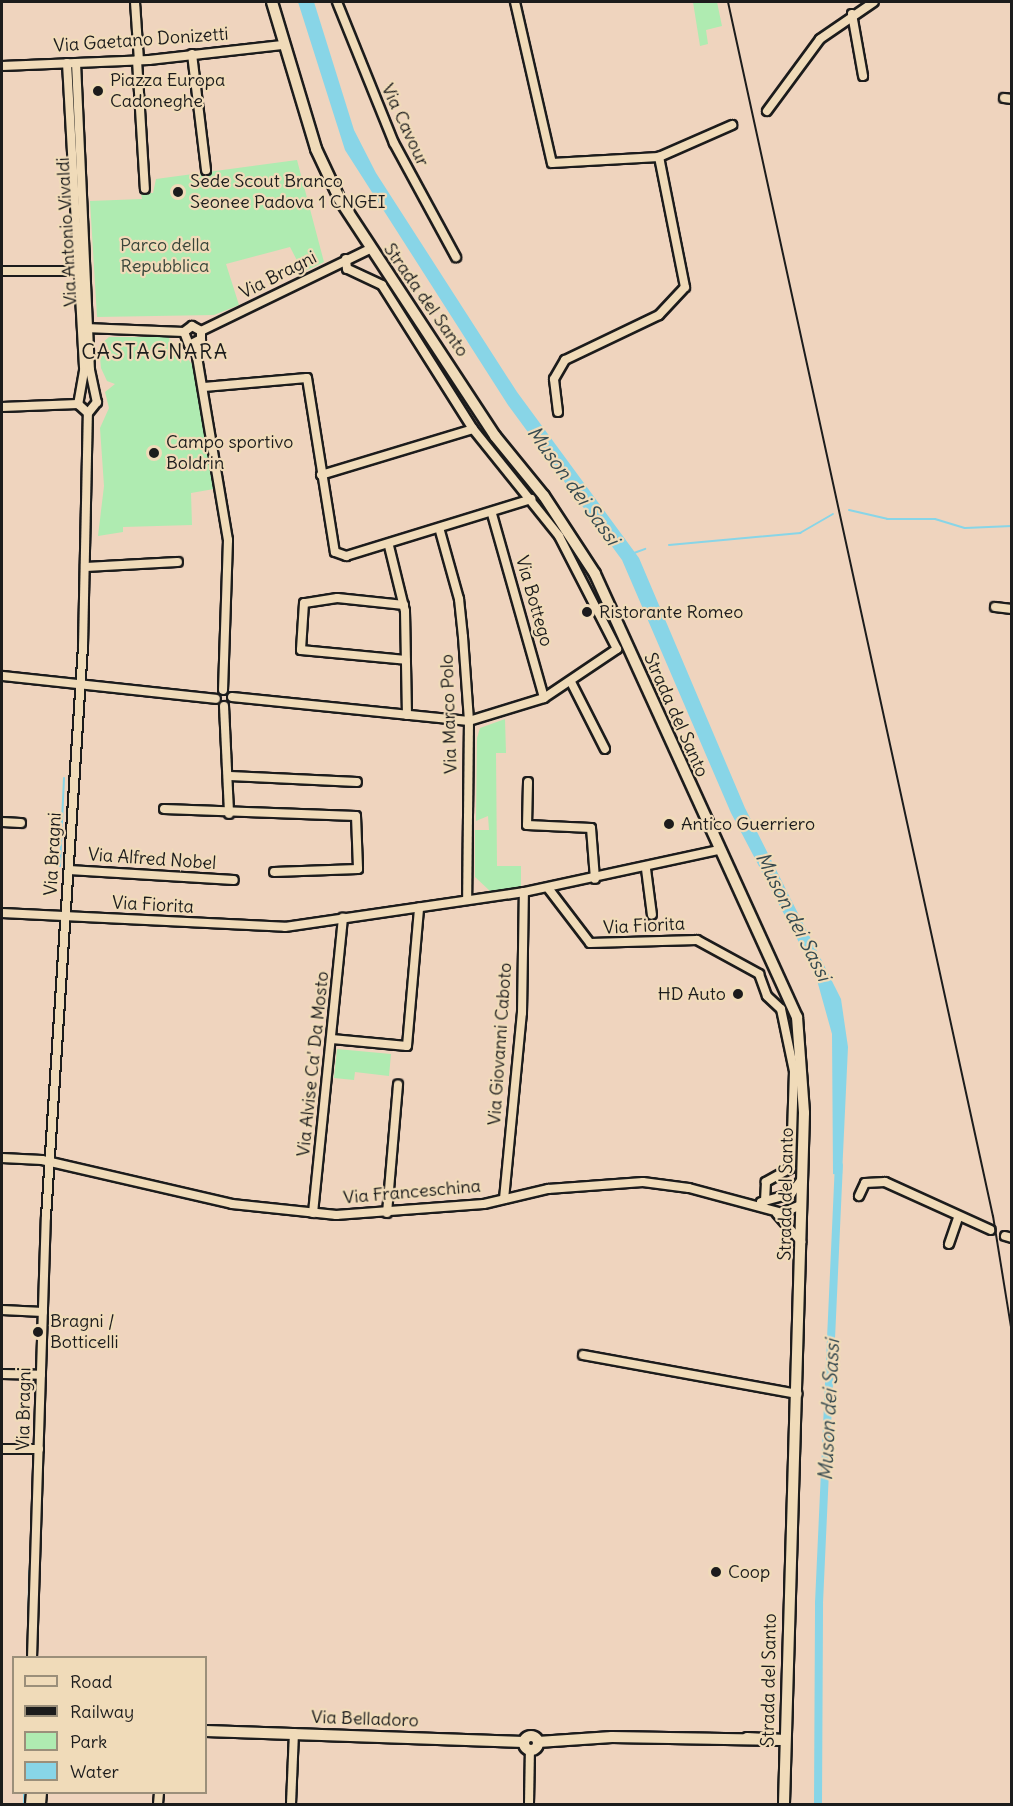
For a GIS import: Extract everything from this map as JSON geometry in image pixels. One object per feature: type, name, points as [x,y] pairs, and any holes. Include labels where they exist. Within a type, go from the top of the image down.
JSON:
[{"type":"main road","name":"Strada del Santo","points":[[272,2],[282,45],[316,149],[370,249],[513,459],[575,539],[613,626],[798,1017],[804,1062],[801,1242],[784,1708],[784,1804]]},
{"type":"main road","points":[[758,1736],[775,1726],[784,1708]]},
{"type":"main road","name":"Via Belladoro","points":[[207,1731],[531,1744],[735,1739],[758,1736],[784,1740]]},
{"type":"main road","name":"Via Belladoro","points":[[735,1739],[767,1744],[784,1740]]},
{"type":"main road","points":[[767,1744],[784,1762]]},
{"type":"street","points":[[135,2],[145,189]]},
{"type":"street","name":"Via Cavour","points":[[337,2],[394,143],[456,257]]},
{"type":"street","points":[[515,2],[550,161],[659,157],[732,125]]},
{"type":"street","points":[[767,111],[820,39],[852,14],[874,2]]},
{"type":"street","points":[[852,14],[862,76]]},
{"type":"street","name":"Via Gaetano Donizetti","points":[[2,66],[138,60],[282,45]]},
{"type":"street","points":[[192,54],[206,170]]},
{"type":"street","name":"Via Antonio Vivaldi","points":[[72,63],[85,328],[96,399]]},
{"type":"street","points":[[558,412],[554,379],[565,360],[659,315],[685,287],[659,157]]},
{"type":"street","name":"Via Bragni","points":[[85,328],[184,332],[192,326],[201,331],[370,249]]},
{"type":"street","name":"Strada del Santo","points":[[346,259],[347,269],[382,285],[458,403],[472,429],[531,499],[579,567],[613,626],[617,649],[571,682]]},
{"type":"street","points":[[2,272],[82,271]]},
{"type":"street","name":"Via Antonio Vivaldi","points":[[79,401],[85,328]]},
{"type":"street","points":[[201,331],[195,345],[204,387],[228,540],[223,690],[216,699]]},
{"type":"street","points":[[184,332],[185,342],[195,345]]},
{"type":"street","points":[[204,387],[307,378],[335,552],[346,556],[440,531],[531,499]]},
{"type":"street","points":[[458,403],[470,396]]},
{"type":"street","points":[[2,407],[96,399],[96,408],[88,413]]},
{"type":"street","points":[[79,401],[88,413],[81,683]]},
{"type":"street","points":[[321,475],[472,429]]},
{"type":"street","points":[[504,466],[513,459]]},
{"type":"street","name":"Via Bottego","points":[[492,514],[544,698]]},
{"type":"street","name":"Via Marco Polo","points":[[440,531],[459,599],[469,721],[467,900]]},
{"type":"street","points":[[389,546],[404,605],[407,715]]},
{"type":"street","points":[[85,567],[178,562]]},
{"type":"street","points":[[404,605],[337,598],[304,603],[301,650],[406,660]]},
{"type":"street","points":[[995,607],[1011,609]]},
{"type":"street","points":[[2,676],[216,699],[224,706],[230,776],[229,814]]},
{"type":"street","points":[[223,690],[232,698],[469,721],[544,698],[571,682],[605,749]]},
{"type":"street","name":"Via Bragni","points":[[32,1656],[49,1162],[81,683]]},
{"type":"street","points":[[224,706],[232,698]]},
{"type":"street","points":[[230,776],[357,782]]},
{"type":"street","points":[[528,782],[527,825],[591,828],[595,879]]},
{"type":"street","points":[[164,810],[229,814],[356,816],[358,869],[274,872]]},
{"type":"street","points":[[2,822],[21,823]]},
{"type":"street","name":"Via Fiorita","points":[[2,913],[255,928],[419,908],[548,888],[719,850]]},
{"type":"street","points":[[646,868],[652,915]]},
{"type":"street","name":"Via Alfred Nobel","points":[[69,870],[234,880]]},
{"type":"street","name":"Via Fiorita","points":[[548,888],[590,943],[697,940],[759,974],[788,1028],[794,1083],[791,1168],[766,1182],[765,1201]]},
{"type":"street","name":"Via Giovanni Caboto","points":[[504,1199],[522,1013],[524,892]]},
{"type":"street","points":[[332,1039],[407,1046],[419,908]]},
{"type":"street","name":"Via Alvise Ca' Da Mosto","points":[[313,1213],[343,918]]},
{"type":"street","points":[[387,1213],[398,1084]]},
{"type":"street","points":[[2,1158],[49,1162]]},
{"type":"street","name":"Via Franceschina","points":[[49,1162],[232,1204],[313,1213],[387,1213],[504,1199],[567,1186],[643,1182],[743,1202],[782,1213],[801,1205]]},
{"type":"street","points":[[801,1205],[782,1198],[802,1179]]},
{"type":"street","points":[[859,1196],[865,1183],[894,1185],[958,1218],[990,1230]]},
{"type":"street","name":"Via Franceschina","points":[[743,1202],[782,1198]]},
{"type":"street","points":[[772,1210],[801,1242]]},
{"type":"street","points":[[949,1244],[958,1218]]},
{"type":"street","points":[[2,1310],[43,1312]]},
{"type":"street","points":[[583,1355],[796,1394]]},
{"type":"street","points":[[2,1374],[41,1375]]},
{"type":"street","points":[[2,1449],[39,1449]]},
{"type":"street","points":[[291,1804],[294,1733]]},
{"type":"street","points":[[529,1804],[531,1744]]},
{"type":"green space","points":[[693,2],[717,2],[722,26],[706,30],[708,44],[700,46]]},
{"type":"green space","name":"Parco della Repubblica","points":[[297,160],[324,262],[303,272],[290,247],[226,264],[239,305],[214,315],[97,317],[90,201],[142,199],[141,193],[153,193],[156,179]]},
{"type":"green space","name":"Campo sportivo Boldrin","points":[[109,337],[168,337],[193,365],[214,489],[191,493],[192,525],[123,527],[123,532],[98,536],[104,486],[100,428],[109,408],[105,392],[115,384],[107,381],[101,368],[99,346]]},
{"type":"green space","points":[[505,719],[506,753],[496,753],[497,866],[521,866],[521,888],[490,891],[475,877],[475,830],[489,830],[488,816],[476,821],[477,738],[480,728]]},
{"type":"green space","points":[[337,1049],[391,1054],[389,1076],[355,1072],[354,1080],[334,1078]]},
{"type":"water","points":[[298,2],[314,2],[354,130],[376,173],[517,392],[639,558],[745,808],[841,999],[848,1047],[842,1175],[833,1174],[832,1034],[815,973],[731,813],[622,560],[508,405],[345,150]]},
{"type":"waterway","points":[[849,510],[887,519],[935,519],[965,528],[1012,526]]},
{"type":"waterway","points":[[669,545],[800,533],[833,514]]},
{"type":"waterway","points":[[634,553],[645,549]]},
{"type":"waterway","points":[[60,866],[64,778]]},
{"type":"waterway","name":"Muson dei Sassi","points":[[818,1804],[819,1603],[839,1165]]},
{"type":"waterway","points":[[28,1656],[29,1571]]},
{"type":"waterway","points":[[24,1794],[24,1804]]},
{"type":"railway","points":[[728,2],[993,1216],[1012,1333]]},
{"type":"place","name":"Piazza Europa Cadoneghe","points":[[98,91]]},
{"type":"place","name":"Sede Scout Branco Seonee Padova 1 CNGEI","points":[[178,192]]},
{"type":"place","name":"Campo sportivo Boldrin","points":[[154,453]]},
{"type":"place","name":"Ristorante Romeo","points":[[587,612]]},
{"type":"place","name":"Antico Guerriero","points":[[669,824]]},
{"type":"place","name":"HD Auto","points":[[738,994]]},
{"type":"place","name":"Bragni / Botticelli","points":[[38,1332]]},
{"type":"place","name":"Coop","points":[[716,1572]]},
{"type":"district","name":"CASTAGNARA","points":[[155,352]]}]
